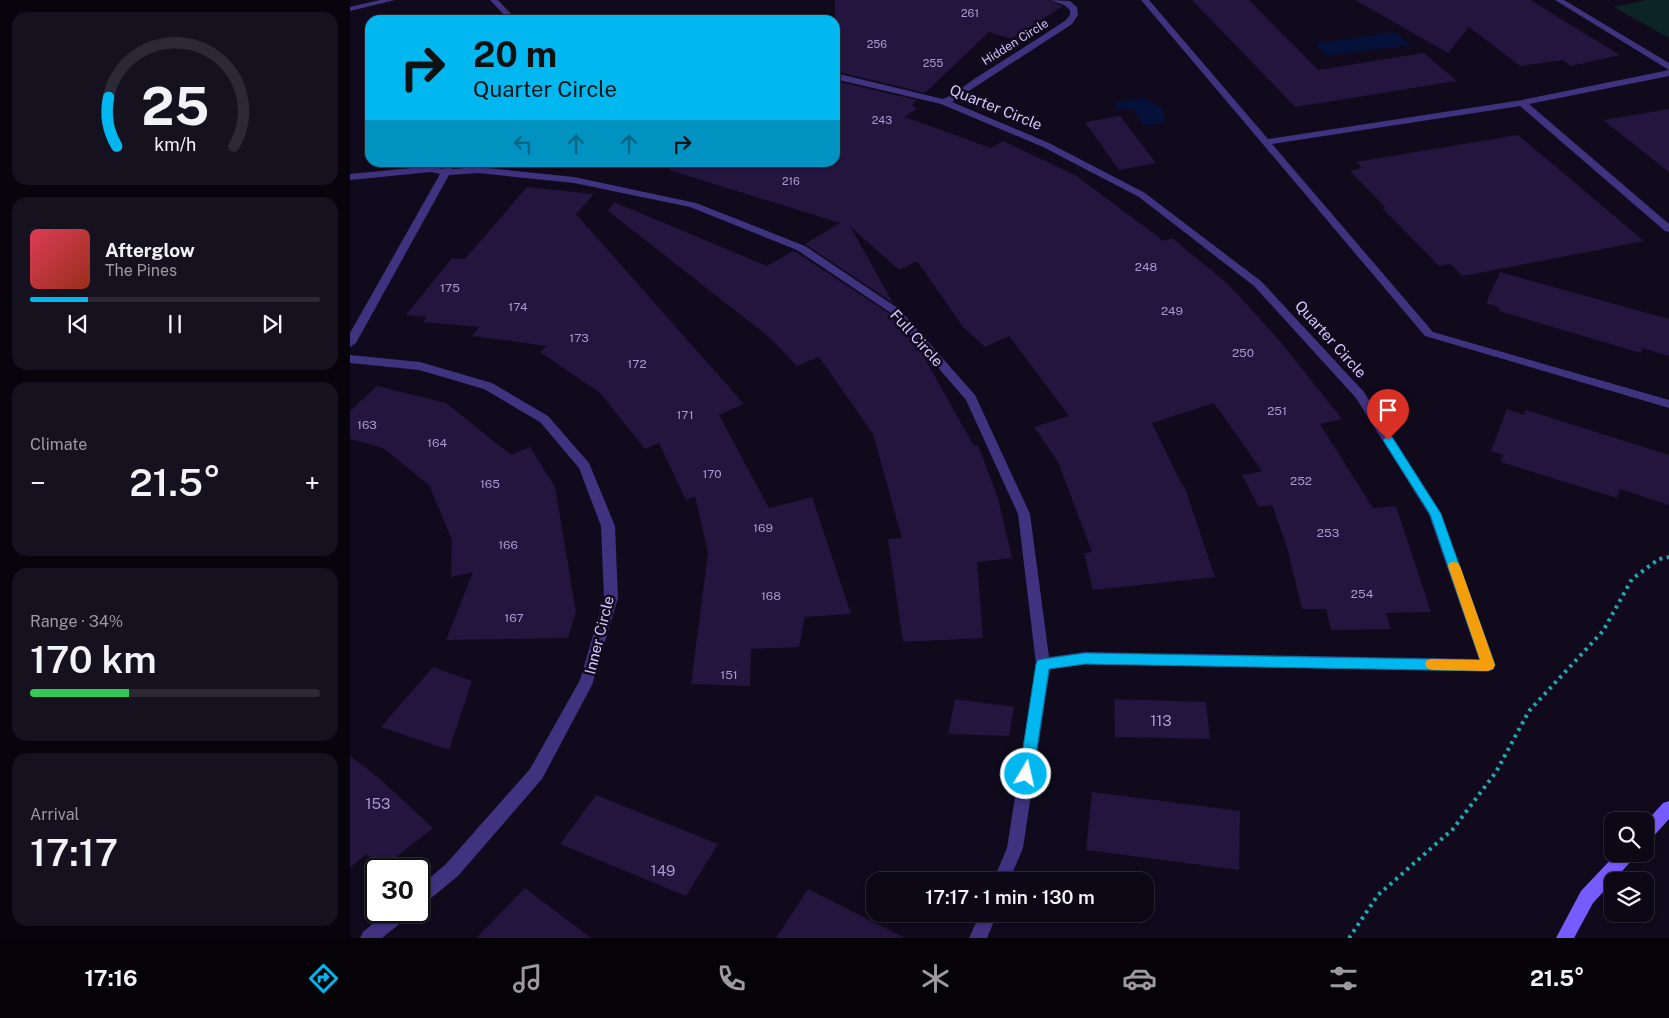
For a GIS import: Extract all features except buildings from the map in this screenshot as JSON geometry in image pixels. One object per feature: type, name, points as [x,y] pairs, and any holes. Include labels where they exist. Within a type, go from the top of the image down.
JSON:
[{"type":"main road","points":[[1654,824],[1669,808]]},
{"type":"main road","points":[[1565,938],[1587,896],[1619,862]]},
{"type":"street","points":[[350,9],[391,0]]},
{"type":"street","points":[[494,0],[508,15]]},
{"type":"street","name":"Hidden Circle","points":[[944,102],[956,97],[984,76],[1017,57],[1069,22],[1074,15],[1074,9],[1066,3],[1054,0]]},
{"type":"street","points":[[1145,0],[1428,334],[1669,404]]},
{"type":"street","points":[[1559,0],[1669,67]]},
{"type":"street","points":[[1266,142],[1522,103],[1669,73]]},
{"type":"street","name":"Quarter Circle","points":[[840,77],[944,102],[1046,145],[1142,195],[1258,284],[1360,395],[1435,514],[1488,665],[1085,658],[1043,664]]},
{"type":"street","points":[[1522,103],[1669,229]]},
{"type":"street","points":[[350,343],[448,167]]},
{"type":"street","name":"Full Circle","points":[[350,177],[431,169],[445,172],[478,170],[574,180],[693,205],[801,248],[895,311],[971,398],[1024,514],[1043,664],[1015,848],[1005,872]]},
{"type":"street","name":"Inner Circle","points":[[350,359],[420,366],[488,386],[544,420],[585,466],[608,526],[611,598],[587,681],[536,774],[452,870],[430,888]]},
{"type":"street","points":[[978,938],[985,922]]},
{"type":"street","points":[[370,938],[388,923]]},
{"type":"path","points":[[1348,938],[1378,895],[1453,829],[1496,772],[1529,711],[1603,631],[1632,579],[1659,559],[1669,557]]},
{"type":"green space","points":[[1646,0],[1669,0],[1669,38],[1614,7]]},
{"type":"shaded area","points":[[1396,32],[1410,45],[1327,56],[1315,43]]},
{"type":"shaded area","points":[[1144,98],[1163,109],[1165,118],[1163,123],[1142,124],[1134,109],[1116,109],[1116,102]]},
{"type":"slow traffic","points":[[1432,664],[1488,665],[1454,566]]},
{"type":"route","points":[[1026,774],[1043,664],[1085,658],[1488,665],[1435,514],[1388,440]]}]
